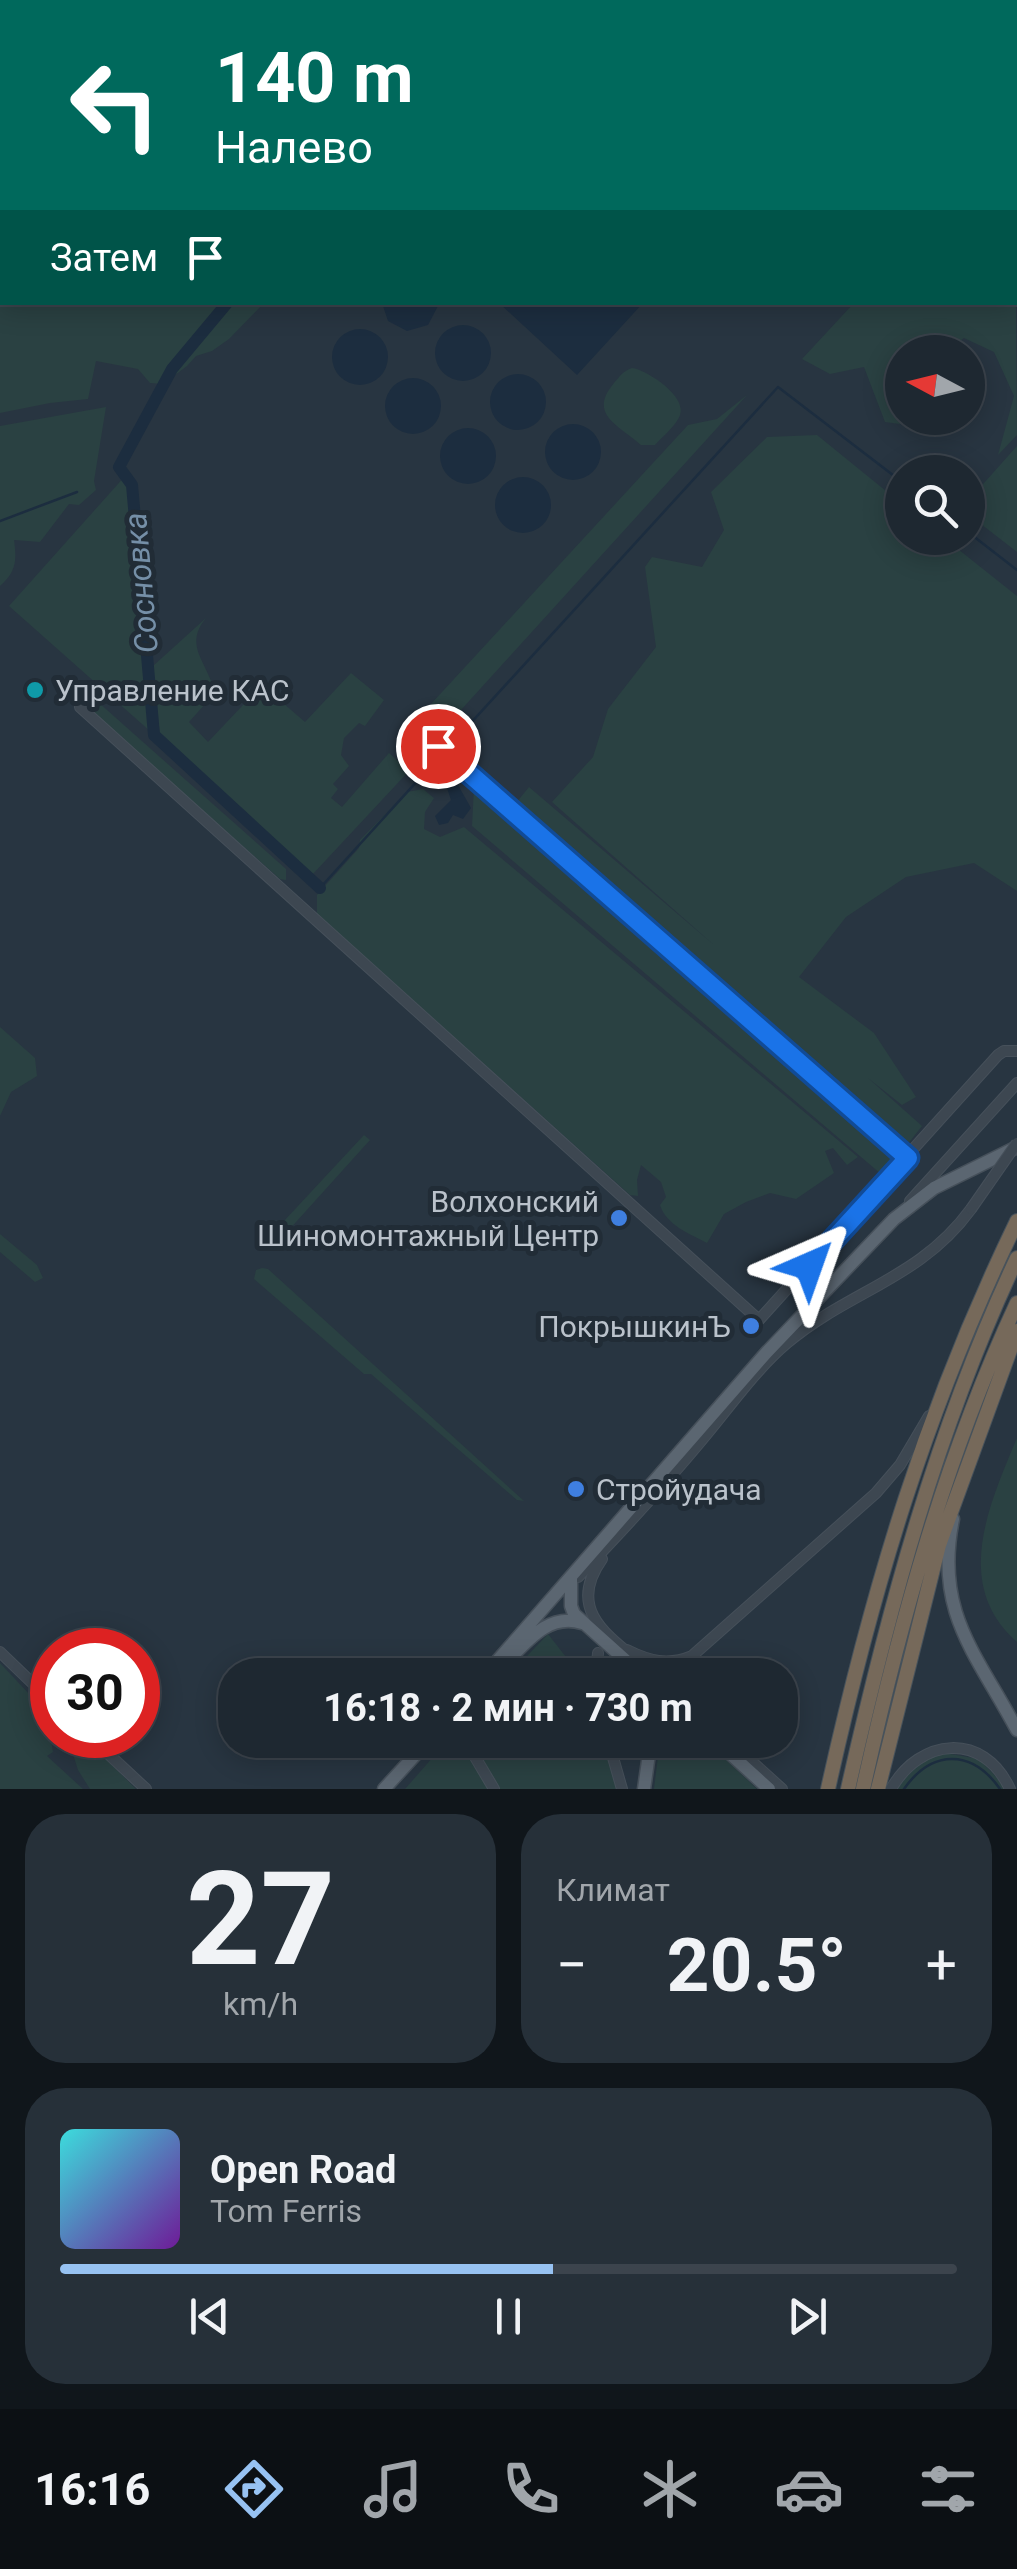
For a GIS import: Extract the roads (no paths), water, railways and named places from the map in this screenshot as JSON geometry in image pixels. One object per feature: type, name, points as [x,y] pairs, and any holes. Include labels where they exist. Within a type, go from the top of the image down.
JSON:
[{"type":"highway","points":[[828,1789],[882,1567],[936,1402],[1017,1220]]},
{"type":"highway","points":[[848,1789],[919,1510],[981,1335],[1017,1258]]},
{"type":"highway","points":[[863,1789],[899,1640],[935,1516],[966,1420],[1017,1303]]},
{"type":"highway","points":[[878,1789],[938,1545],[1017,1331]]},
{"type":"main road","points":[[505,1658],[767,1352],[894,1219],[934,1188],[1017,1145]]},
{"type":"main road","points":[[966,1466],[950,1534],[949,1590],[966,1642],[1017,1730]]},
{"type":"main road","points":[[570,1581],[571,1606],[614,1658]]},
{"type":"main road","points":[[509,1658],[542,1627],[560,1620],[582,1623]]},
{"type":"main road","points":[[605,1650],[617,1658]]},
{"type":"main road","points":[[384,1789],[412,1758]]},
{"type":"main road","points":[[644,1789],[648,1758]]},
{"type":"main road","points":[[735,1758],[770,1789]]},
{"type":"street","points":[[80,707],[760,1320],[998,1055],[1004,1051],[1017,1052]]},
{"type":"street","points":[[438,746],[908,1158]]},
{"type":"street","points":[[894,1219],[1017,1082]]},
{"type":"street","points":[[570,1581],[627,1525],[785,1345],[833,1310],[918,1264],[958,1227],[1017,1145]]},
{"type":"street","points":[[627,1650],[646,1660],[662,1662],[692,1656],[876,1493],[909,1452],[936,1402]]},
{"type":"street","points":[[627,1525],[598,1564],[586,1596],[591,1616],[636,1658]]},
{"type":"street","points":[[602,1658],[605,1650]]},
{"type":"street","points":[[0,1652],[30,1681]]},
{"type":"street","points":[[891,1789],[910,1764],[942,1748],[956,1748],[984,1758],[1010,1789]]},
{"type":"street","points":[[113,1758],[146,1789]]},
{"type":"street","points":[[476,1758],[494,1789]]},
{"type":"street","points":[[613,1758],[622,1789]]},
{"type":"street","points":[[748,1758],[782,1789]]},
{"type":"water","points":[[383,305],[438,305],[428,325],[407,331],[388,321]]},
{"type":"water","points":[[501,305],[641,305],[577,375]]},
{"type":"water","points":[[463,325],[483,333],[491,353],[483,373],[463,381],[443,373],[435,353],[443,333]]},
{"type":"water","points":[[360,329],[380,337],[388,357],[380,377],[360,385],[340,377],[332,357],[340,337]]},
{"type":"water","points":[[518,374],[538,382],[546,402],[538,422],[518,430],[498,422],[490,402],[498,382]]},
{"type":"water","points":[[413,378],[433,386],[441,406],[433,426],[413,434],[393,426],[385,406],[393,386]]},
{"type":"water","points":[[573,424],[593,432],[601,452],[593,472],[573,480],[553,472],[545,452],[553,432]]},
{"type":"water","points":[[468,428],[488,436],[496,456],[488,476],[468,484],[448,476],[440,456],[448,436]]},
{"type":"water","points":[[523,477],[543,485],[551,505],[543,525],[523,533],[503,525],[495,505],[503,485]]},
{"type":"water","points":[[458,785],[471,808],[463,819],[453,815],[448,823],[439,825],[435,816],[451,800],[447,788]]},
{"type":"waterway","name":"Сосновка","points":[[225,305],[172,369],[119,467],[132,485],[154,735],[320,888]]},
{"type":"waterway","points":[[447,749],[778,387],[885,469]]},
{"type":"waterway","points":[[0,521],[77,492]]},
{"type":"waterway","points":[[985,545],[1017,570]]},
{"type":"waterway","points":[[320,888],[440,756]]},
{"type":"waterway","points":[[904,1789],[927,1766],[952,1759],[977,1766],[1000,1789]]},
{"type":"place","name":"Управление КАС","points":[[35,690]]},
{"type":"place","name":"Волхонский Шиномонтажный Центр","points":[[619,1218]]},
{"type":"place","name":"ПокрышкинЪ","points":[[751,1326]]},
{"type":"place","name":"Стройудача","points":[[576,1489]]}]
